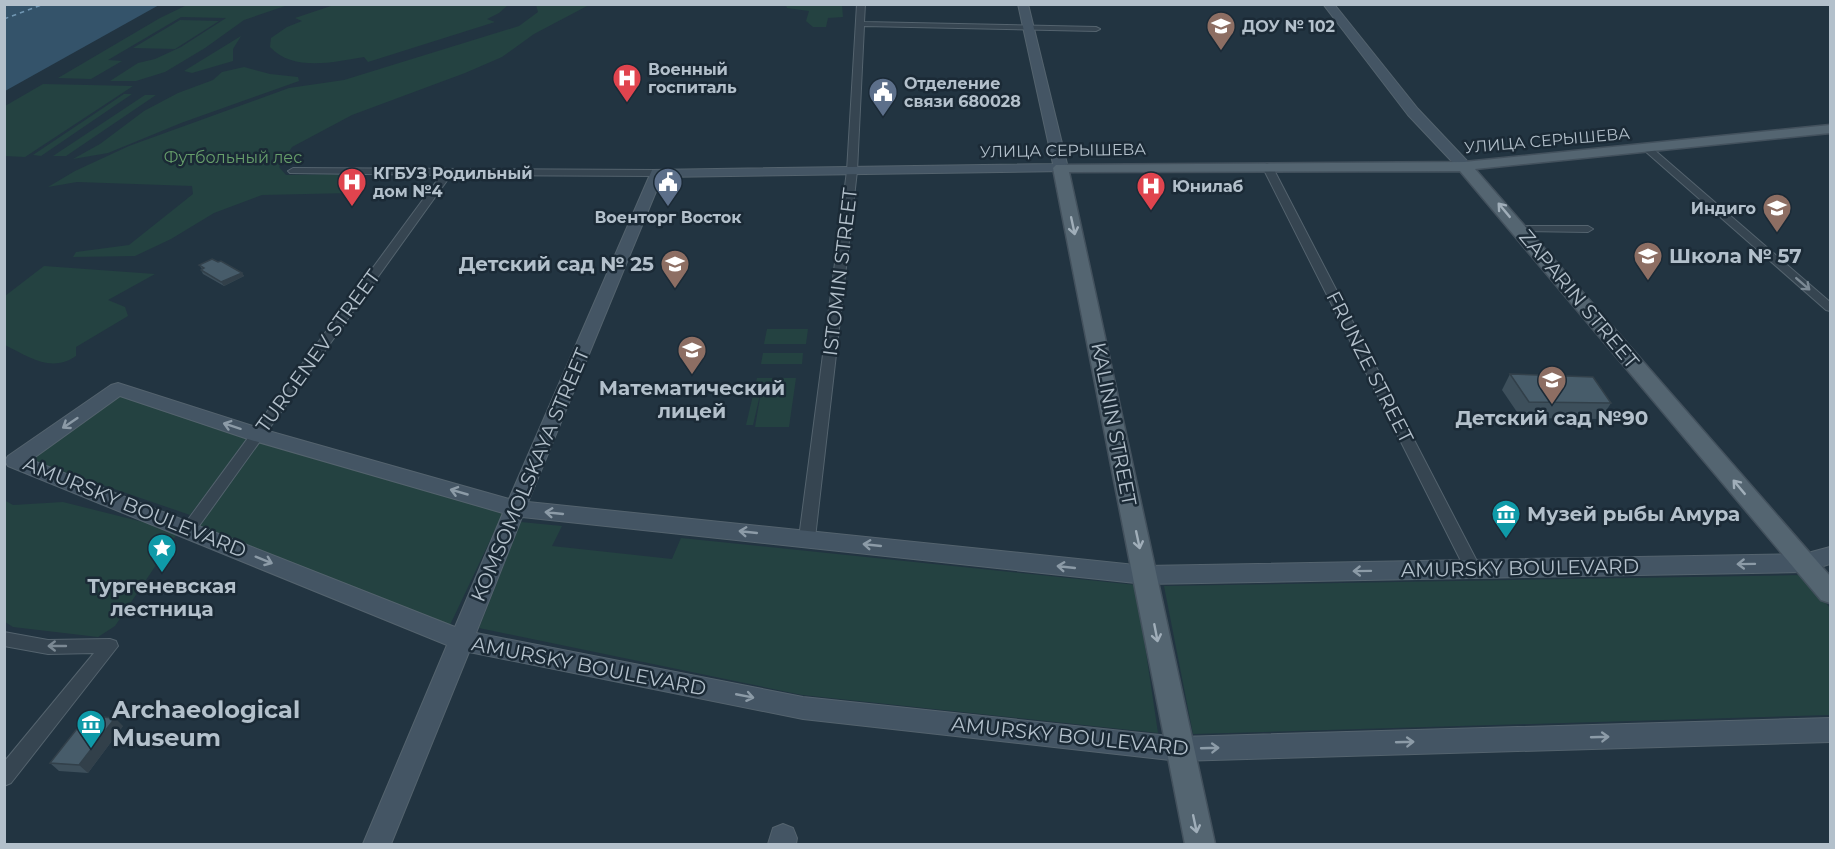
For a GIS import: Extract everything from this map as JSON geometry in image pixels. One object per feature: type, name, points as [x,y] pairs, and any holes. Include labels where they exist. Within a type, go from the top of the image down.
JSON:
[{"type":"main road","name":"УЛИЦА СЕРЫШЕВА","points":[[1061,168],[1464,166],[1826,133]]},
{"type":"main road","name":"ZAPARIN STREET","points":[[1464,166],[1830,593]]},
{"type":"main road","name":"KALININ STREET","points":[[1061,168],[1200,844]]},
{"type":"street","name":"ISTOMIN STREET","points":[[807,538],[852,171],[861,4]]},
{"type":"street","name":"KALININ STREET","points":[[1023,4],[1038,78],[1061,168]]},
{"type":"street","name":"ZAPARIN STREET","points":[[1328,4],[1413,112],[1464,166]]},
{"type":"street","points":[[860,24],[1096,28]]},
{"type":"street","points":[[1648,149],[1830,308]]},
{"type":"street","name":"FRUNZE STREET","points":[[1267,166],[1473,569]]},
{"type":"street","name":"УЛИЦА СЕРЫШЕВА","points":[[293,171],[657,173],[1061,168]]},
{"type":"street","name":"TURGENEV STREET","points":[[189,529],[447,173]]},
{"type":"street","name":"KOMSOMOLSKAYA STREET","points":[[377,844],[657,173]]},
{"type":"street","points":[[1520,230],[1588,229]]},
{"type":"street","name":"AMURSKY BOULEVARD","points":[[1830,556],[1804,563],[1145,575],[516,508],[258,435],[118,389],[15,461],[461,640],[803,708],[1179,749],[1830,729]]},
{"type":"street","points":[[4,639],[48,647],[110,646],[4,777]]},
{"type":"green space","points":[[189,4],[288,5],[244,20],[205,48],[165,72],[136,81],[110,81],[138,63],[155,59],[181,47],[226,18],[181,17],[108,60],[122,61],[91,79],[58,78],[160,18]]},
{"type":"green space","points":[[334,5],[508,5],[487,19],[495,22],[368,62],[364,57],[327,63],[302,62],[279,55],[270,47],[271,38],[287,27],[302,21],[295,18]]},
{"type":"green space","name":"Футбольный лес","points":[[536,5],[589,5],[534,34],[502,57],[352,115],[292,147],[279,167],[286,175],[355,174],[364,182],[351,193],[262,195],[214,213],[171,239],[135,256],[73,257],[76,252],[129,245],[193,194],[192,186],[77,182],[48,187],[75,171],[129,146],[289,88],[344,80],[519,26],[538,12]]},
{"type":"green space","points":[[786,5],[842,5],[843,17],[828,18],[826,27],[813,27],[806,21],[809,11],[787,8]]},
{"type":"green space","points":[[180,20],[219,21],[175,49],[133,48]]},
{"type":"green space","points":[[241,36],[233,49],[233,61],[192,73],[184,71]]},
{"type":"green space","points":[[244,67],[270,74],[298,77],[299,81],[181,123],[108,153],[73,159],[100,144],[144,111],[178,93],[213,80],[222,72]]},
{"type":"green space","points":[[43,84],[133,86],[25,157],[5,156],[5,106]]},
{"type":"green space","points":[[124,94],[132,94],[41,156],[33,155]]},
{"type":"green space","points":[[145,95],[156,95],[66,156],[53,156]]},
{"type":"green space","points":[[44,266],[155,274],[108,300],[125,307],[128,316],[76,347],[76,356],[67,361],[49,363],[31,358],[5,345],[5,296]]},
{"type":"green space","points":[[767,329],[808,329],[806,344],[764,344]]},
{"type":"green space","points":[[763,353],[803,353],[802,364],[761,364]]},
{"type":"green space","points":[[757,378],[796,378],[789,427],[755,427],[762,386],[753,425],[746,425]]},
{"type":"green space","points":[[119,393],[249,437],[190,515],[27,459]]},
{"type":"green space","points":[[261,440],[504,511],[450,625],[197,525]]},
{"type":"green space","points":[[4,500],[13,505],[63,502],[179,531],[115,626],[98,637],[13,627],[5,622]]},
{"type":"green space","points":[[521,522],[562,526],[552,546],[672,559],[681,538],[1136,585],[1158,733],[802,695],[479,628]]},
{"type":"green space","points":[[1802,575],[1830,608],[1830,715],[1193,734],[1164,586]]},
{"type":"water","points":[[5,4],[159,4],[159,5],[5,91]]},
{"type":"building","points":[[212,259],[221,261],[242,273],[221,282],[201,270],[204,268],[199,265]]},
{"type":"building","points":[[1510,374],[1593,377],[1611,403],[1529,402]]},
{"type":"building","points":[[87,716],[115,718],[79,765],[50,763]]},
{"type":"ferry route","points":[[4,19],[44,4]]},
{"type":"place","name":"ДОУ № 102","points":[[1221,52]]},
{"type":"place","name":"Военный госпиталь","points":[[627,104]]},
{"type":"place","name":"Отделение связи 680028","points":[[883,118]]},
{"type":"place","name":"КГБУЗ Родильный дом №4","points":[[352,208]]},
{"type":"place","name":"Военторг Восток","points":[[668,208]]},
{"type":"place","name":"Юнилаб","points":[[1151,212]]},
{"type":"place","name":"Индиго","points":[[1777,234]]},
{"type":"place","name":"Школа № 57","points":[[1648,282]]},
{"type":"place","name":"Детский сад № 25","points":[[675,290]]},
{"type":"place","name":"Математический лицей","points":[[692,376]]},
{"type":"place","name":"Детский сад №90","points":[[1552,406]]},
{"type":"place","name":"Музей рыбы Амура","points":[[1506,540]]},
{"type":"place","name":"Тургеневская лестница","points":[[162,574]]},
{"type":"place","name":"Archaeological Museum","points":[[91,750]]}]
